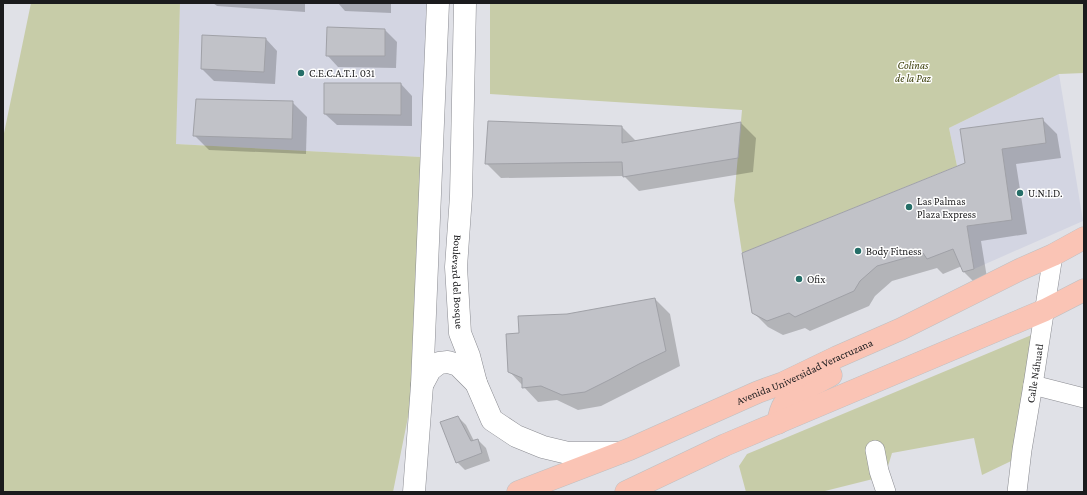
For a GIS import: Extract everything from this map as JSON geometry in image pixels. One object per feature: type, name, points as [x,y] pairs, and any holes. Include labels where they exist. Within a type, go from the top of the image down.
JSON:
[{"type":"main road","points":[[414,492],[422,385],[438,3]]},
{"type":"main road","name":"Boulevard del Bosque","points":[[465,3],[461,196],[456,267],[460,333],[469,356],[476,383],[492,420],[516,436],[543,447],[568,453],[618,453]]},
{"type":"main road","name":"Avenida Universidad Veracruzana","points":[[518,492],[618,453],[758,392],[783,383],[901,329],[1019,270],[1053,255],[1084,238]]},
{"type":"main road","points":[[626,492],[725,445],[1045,310],[1084,290]]},
{"type":"main road","points":[[778,423],[780,412],[784,404],[792,397],[832,374],[837,357]]},
{"type":"main road","points":[[422,385],[430,370],[439,363],[448,362],[458,365],[476,383]]},
{"type":"street","name":"Calle Náhuatl","points":[[1017,492],[1022,450],[1053,255]]},
{"type":"street","points":[[1033,385],[1084,398]]},
{"type":"street","points":[[875,450],[879,471],[886,492]]},
{"type":"shaded area","name":"C.E.C.A.T.I. 031","points":[[180,3],[428,3],[421,157],[175,144]]},
{"type":"shaded area","name":"U.N.I.D.","points":[[1059,74],[1083,221],[974,269],[957,166],[949,128]]},
{"type":"green space","points":[[31,3],[180,3],[176,144],[421,157],[410,407],[393,492],[3,492],[3,138]]},
{"type":"green space","name":"Colinas de la Paz","points":[[490,3],[1084,3],[1084,73],[1059,74],[949,128],[957,166],[742,253],[734,200],[742,110],[490,94]]},
{"type":"green space","points":[[1034,334],[1024,455],[982,475],[974,438],[892,453],[885,476],[821,492],[746,492],[739,466],[747,454]]},
{"type":"building","points":[[327,27],[385,29],[385,56],[326,56]]},
{"type":"building","points":[[202,35],[266,38],[264,72],[201,69]]},
{"type":"building","points":[[324,83],[401,83],[401,115],[324,114]]},
{"type":"building","points":[[196,99],[293,101],[292,139],[193,136]]},
{"type":"building","name":"Las Palmas Plaza Express","points":[[1043,118],[1046,143],[1002,149],[1012,220],[967,226],[974,269],[963,272],[953,249],[927,259],[923,253],[877,266],[860,281],[854,291],[795,317],[789,313],[767,321],[752,313],[742,253],[965,163],[960,129]]},
{"type":"building","points":[[488,121],[622,126],[622,143],[741,122],[738,158],[623,177],[622,162],[485,164]]},
{"type":"building","points":[[655,298],[666,351],[609,380],[585,392],[562,395],[541,386],[522,388],[522,378],[508,372],[506,334],[519,333],[518,316],[567,314]]},
{"type":"building","points":[[458,416],[471,441],[478,439],[482,453],[456,463],[440,422]]},
{"type":"place","name":"C.E.C.A.T.I. 031","points":[[301,73]]},
{"type":"place","name":"U.N.I.D.","points":[[1020,193]]},
{"type":"place","name":"Las Palmas Plaza Express","points":[[909,207]]},
{"type":"place","name":"Body Fitness","points":[[858,251]]},
{"type":"place","name":"Ofix","points":[[799,279]]}]
